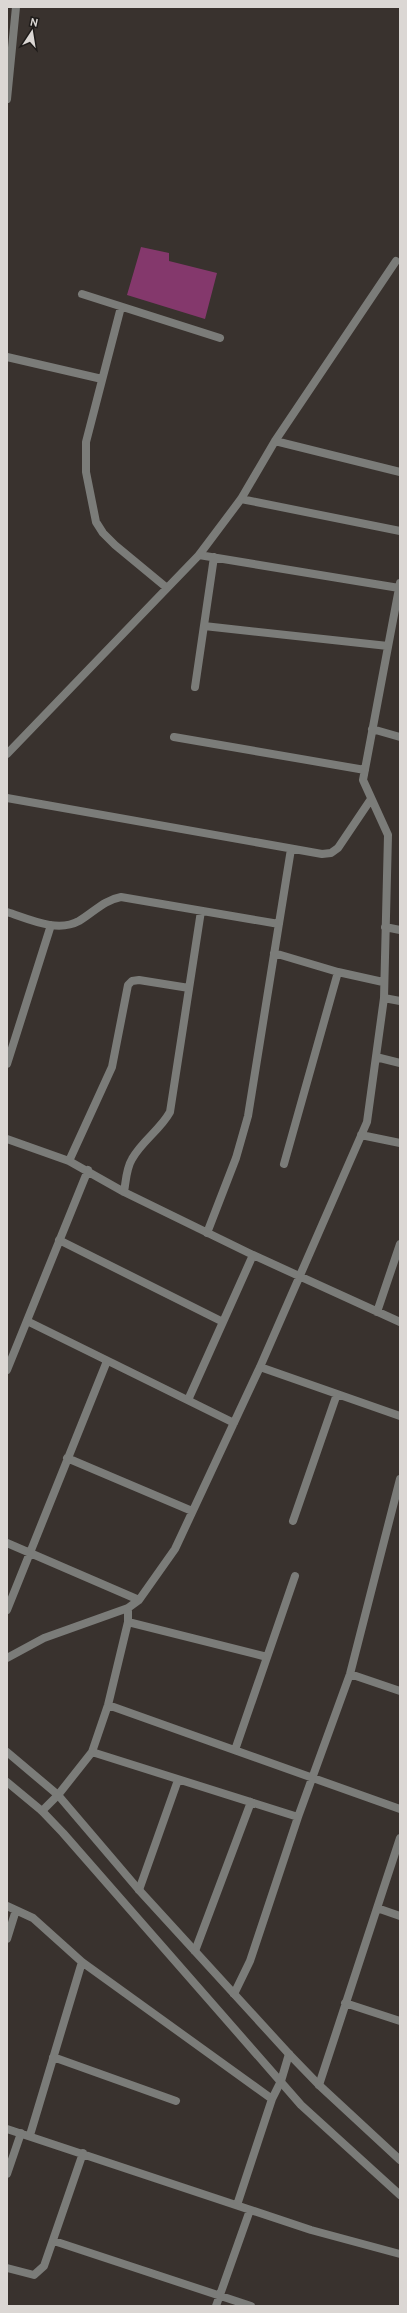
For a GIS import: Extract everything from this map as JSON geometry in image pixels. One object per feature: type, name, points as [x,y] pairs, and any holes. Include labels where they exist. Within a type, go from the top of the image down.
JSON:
[{"type":"street","points":[[7,99],[16,7]]},
{"type":"street","points":[[7,754],[199,555],[241,499],[275,441],[396,262]]},
{"type":"street","points":[[82,294],[220,338]]},
{"type":"street","points":[[121,307],[102,379],[85,456],[86,472],[96,522],[114,545],[167,588]]},
{"type":"street","points":[[7,358],[102,379]]},
{"type":"street","points":[[275,441],[400,472]]},
{"type":"street","points":[[241,499],[400,530]]},
{"type":"street","points":[[7,1658],[44,1638],[128,1608],[139,1600],[175,1549],[260,1368],[298,1277],[367,1122],[384,998],[383,982],[388,835],[363,780],[399,586],[199,555]]},
{"type":"street","points":[[195,687],[214,557]]},
{"type":"street","points":[[204,626],[388,646]]},
{"type":"street","points":[[372,729],[400,737]]},
{"type":"street","points":[[174,737],[365,770]]},
{"type":"street","points":[[7,798],[322,854],[331,853],[338,848],[371,799]]},
{"type":"street","points":[[207,1233],[236,1158],[248,1116],[291,849]]},
{"type":"street","points":[[7,912],[50,925],[70,924],[111,899],[121,897],[279,924]]},
{"type":"street","points":[[124,1192],[127,1170],[132,1159],[163,1125],[170,1112],[201,911]]},
{"type":"street","points":[[7,1064],[50,925]]},
{"type":"street","points":[[385,927],[400,930]]},
{"type":"street","points":[[274,953],[338,972],[383,982]]},
{"type":"street","points":[[284,1164],[338,972]]},
{"type":"street","points":[[69,1161],[112,1067],[128,985],[132,981],[139,980],[190,988]]},
{"type":"street","points":[[384,998],[400,1001]]},
{"type":"street","points":[[376,1057],[400,1063]]},
{"type":"street","points":[[361,1136],[400,1143]]},
{"type":"street","points":[[7,1139],[69,1161],[88,1170],[124,1192],[253,1256],[400,1322]]},
{"type":"street","points":[[7,1370],[88,1170]]},
{"type":"street","points":[[60,1240],[223,1322]]},
{"type":"street","points":[[377,1312],[400,1244]]},
{"type":"street","points":[[188,1400],[253,1256]]},
{"type":"street","points":[[27,1321],[234,1423]]},
{"type":"street","points":[[7,1610],[107,1361]]},
{"type":"street","points":[[260,1368],[400,1416]]},
{"type":"street","points":[[294,1521],[337,1394]]},
{"type":"street","points":[[67,1458],[192,1511]]},
{"type":"street","points":[[234,1994],[250,1961],[298,1816],[350,1674],[397,1497],[400,1479]]},
{"type":"street","points":[[7,1543],[139,1600]]},
{"type":"street","points":[[235,1750],[295,1576]]},
{"type":"street","points":[[42,1811],[58,1795],[92,1752],[108,1705],[128,1622],[128,1608]]},
{"type":"street","points":[[128,1622],[267,1657]]},
{"type":"street","points":[[350,1674],[400,1692]]},
{"type":"street","points":[[108,1705],[400,1809]]},
{"type":"street","points":[[7,1752],[58,1795],[139,1890],[289,2054],[319,2085],[400,2160]]},
{"type":"street","points":[[92,1752],[178,1780],[298,1816]]},
{"type":"street","points":[[139,1890],[178,1780]]},
{"type":"street","points":[[7,1782],[42,1811],[318,2122],[400,2195]]},
{"type":"street","points":[[196,1951],[251,1802]]},
{"type":"street","points":[[319,2085],[400,1838]]},
{"type":"street","points":[[7,1906],[33,1918],[82,1962],[272,2099]]},
{"type":"street","points":[[377,1908],[400,1916]]},
{"type":"street","points":[[7,1939],[16,1910]]},
{"type":"street","points":[[30,2135],[82,1962]]},
{"type":"street","points":[[345,2003],[400,2020]]},
{"type":"street","points":[[237,2205],[272,2099],[281,2081],[289,2054]]},
{"type":"street","points":[[53,2057],[176,2101]]},
{"type":"street","points":[[7,2129],[30,2135],[311,2230],[400,2254]]},
{"type":"street","points":[[7,2174],[21,2133]]},
{"type":"street","points":[[7,2268],[34,2275],[40,2272],[44,2266],[54,2241],[83,2153]]},
{"type":"street","points":[[216,2306],[250,2210]]},
{"type":"street","points":[[54,2241],[251,2306]]},
{"type":"building","points":[[141,247],[169,253],[169,261],[217,273],[205,319],[127,295]]}]
